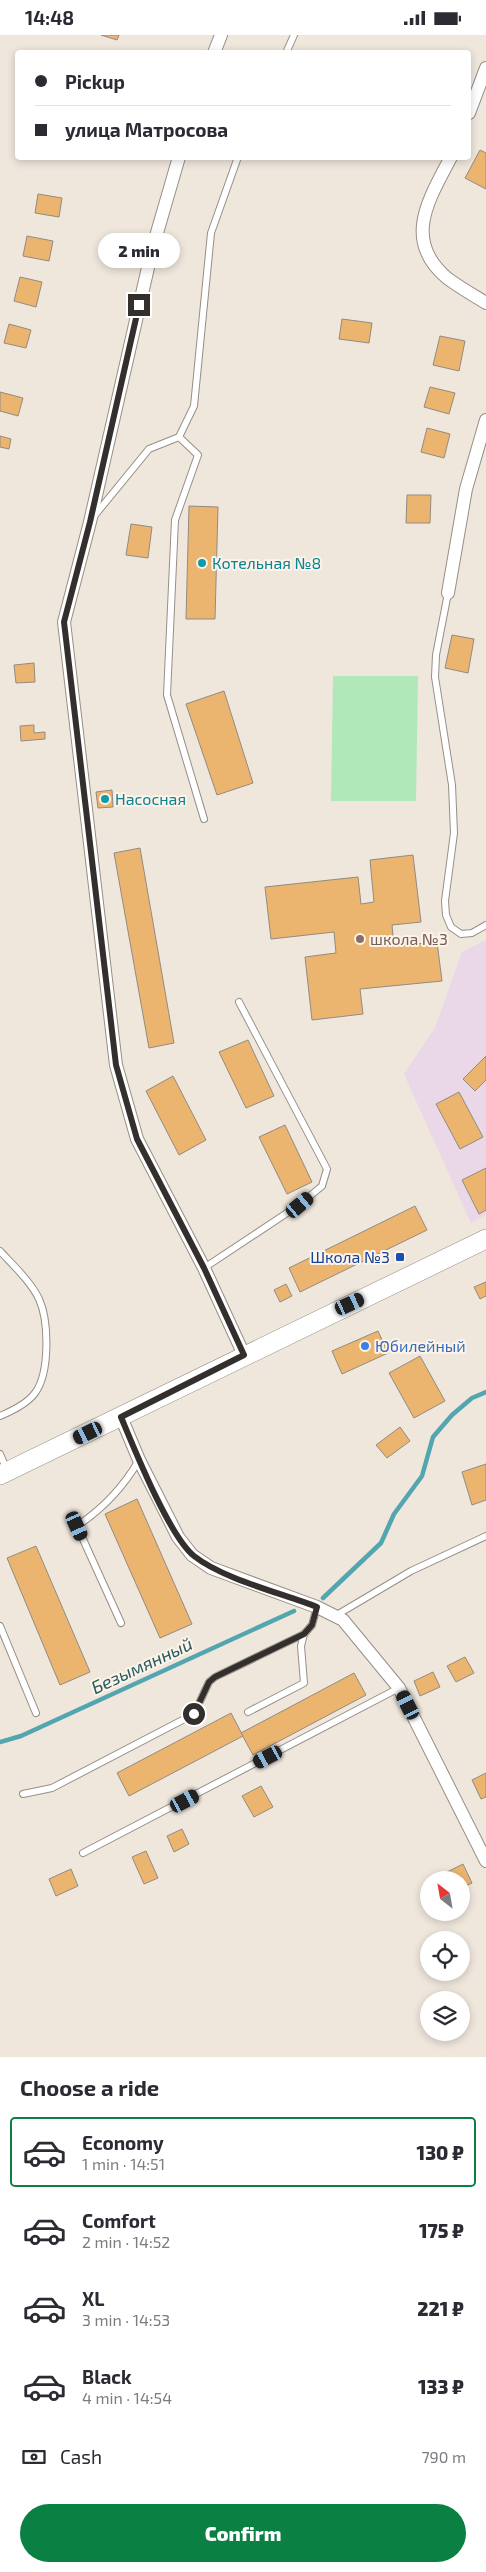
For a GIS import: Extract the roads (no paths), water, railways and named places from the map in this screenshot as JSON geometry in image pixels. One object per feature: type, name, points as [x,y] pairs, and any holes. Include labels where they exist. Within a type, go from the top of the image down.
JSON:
[{"type":"main road","points":[[4,1473],[486,1239]]},
{"type":"street","points":[[215,50],[221,35]]},
{"type":"street","points":[[471,108],[486,68]]},
{"type":"street","points":[[178,160],[152,250],[90,522],[64,622],[116,1065],[137,1139],[204,1268],[244,1355]]},
{"type":"street","points":[[448,160],[429,197],[423,220],[423,246],[432,262],[448,278],[486,303]]},
{"type":"street","points":[[448,593],[466,489],[486,420]]},
{"type":"street","points":[[121,1417],[139,1460],[178,1537],[192,1555],[212,1568],[317,1607],[343,1620],[399,1688],[486,1861]]},
{"type":"lane","points":[[287,50],[294,35]]},
{"type":"lane","points":[[90,522],[149,449],[179,437],[194,406],[211,233],[237,160]]},
{"type":"lane","points":[[179,437],[198,455],[175,520],[166,695],[204,819]]},
{"type":"lane","points":[[448,593],[436,655],[435,677],[452,785],[454,833],[445,901],[446,915],[450,927],[461,934],[472,933],[486,925]]},
{"type":"lane","points":[[204,1268],[300,1205],[322,1186],[327,1169],[239,1001]]},
{"type":"lane","points":[[0,1251],[38,1297],[45,1315],[46,1330],[41,1382],[34,1394],[0,1416]]},
{"type":"lane","points":[[0,1453],[4,1473]]},
{"type":"lane","points":[[121,1623],[77,1526],[99,1511],[126,1484],[139,1460]]},
{"type":"lane","points":[[335,1616],[411,1571],[486,1536]]},
{"type":"lane","points":[[23,1795],[52,1788],[194,1714],[209,1682],[215,1677],[304,1634],[312,1625],[317,1607]]},
{"type":"lane","points":[[0,1626],[36,1713]]},
{"type":"lane","points":[[248,1712],[304,1683],[301,1646],[304,1634]]},
{"type":"lane","points":[[83,1853],[399,1688]]},
{"type":"waterway","name":"Безымянный","points":[[323,1598],[381,1543],[394,1514],[422,1476],[433,1437],[452,1415],[472,1398],[486,1392]]},
{"type":"waterway","name":"Безымянный","points":[[0,1742],[21,1736],[294,1611]]},
{"type":"place","name":"Котельная №8","points":[[202,563]]},
{"type":"place","name":"Насосная","points":[[105,799]]},
{"type":"place","name":"школа №3","points":[[360,939]]},
{"type":"place","name":"Школа №3","points":[[400,1257]]},
{"type":"place","name":"Юбилейный","points":[[365,1346]]}]
